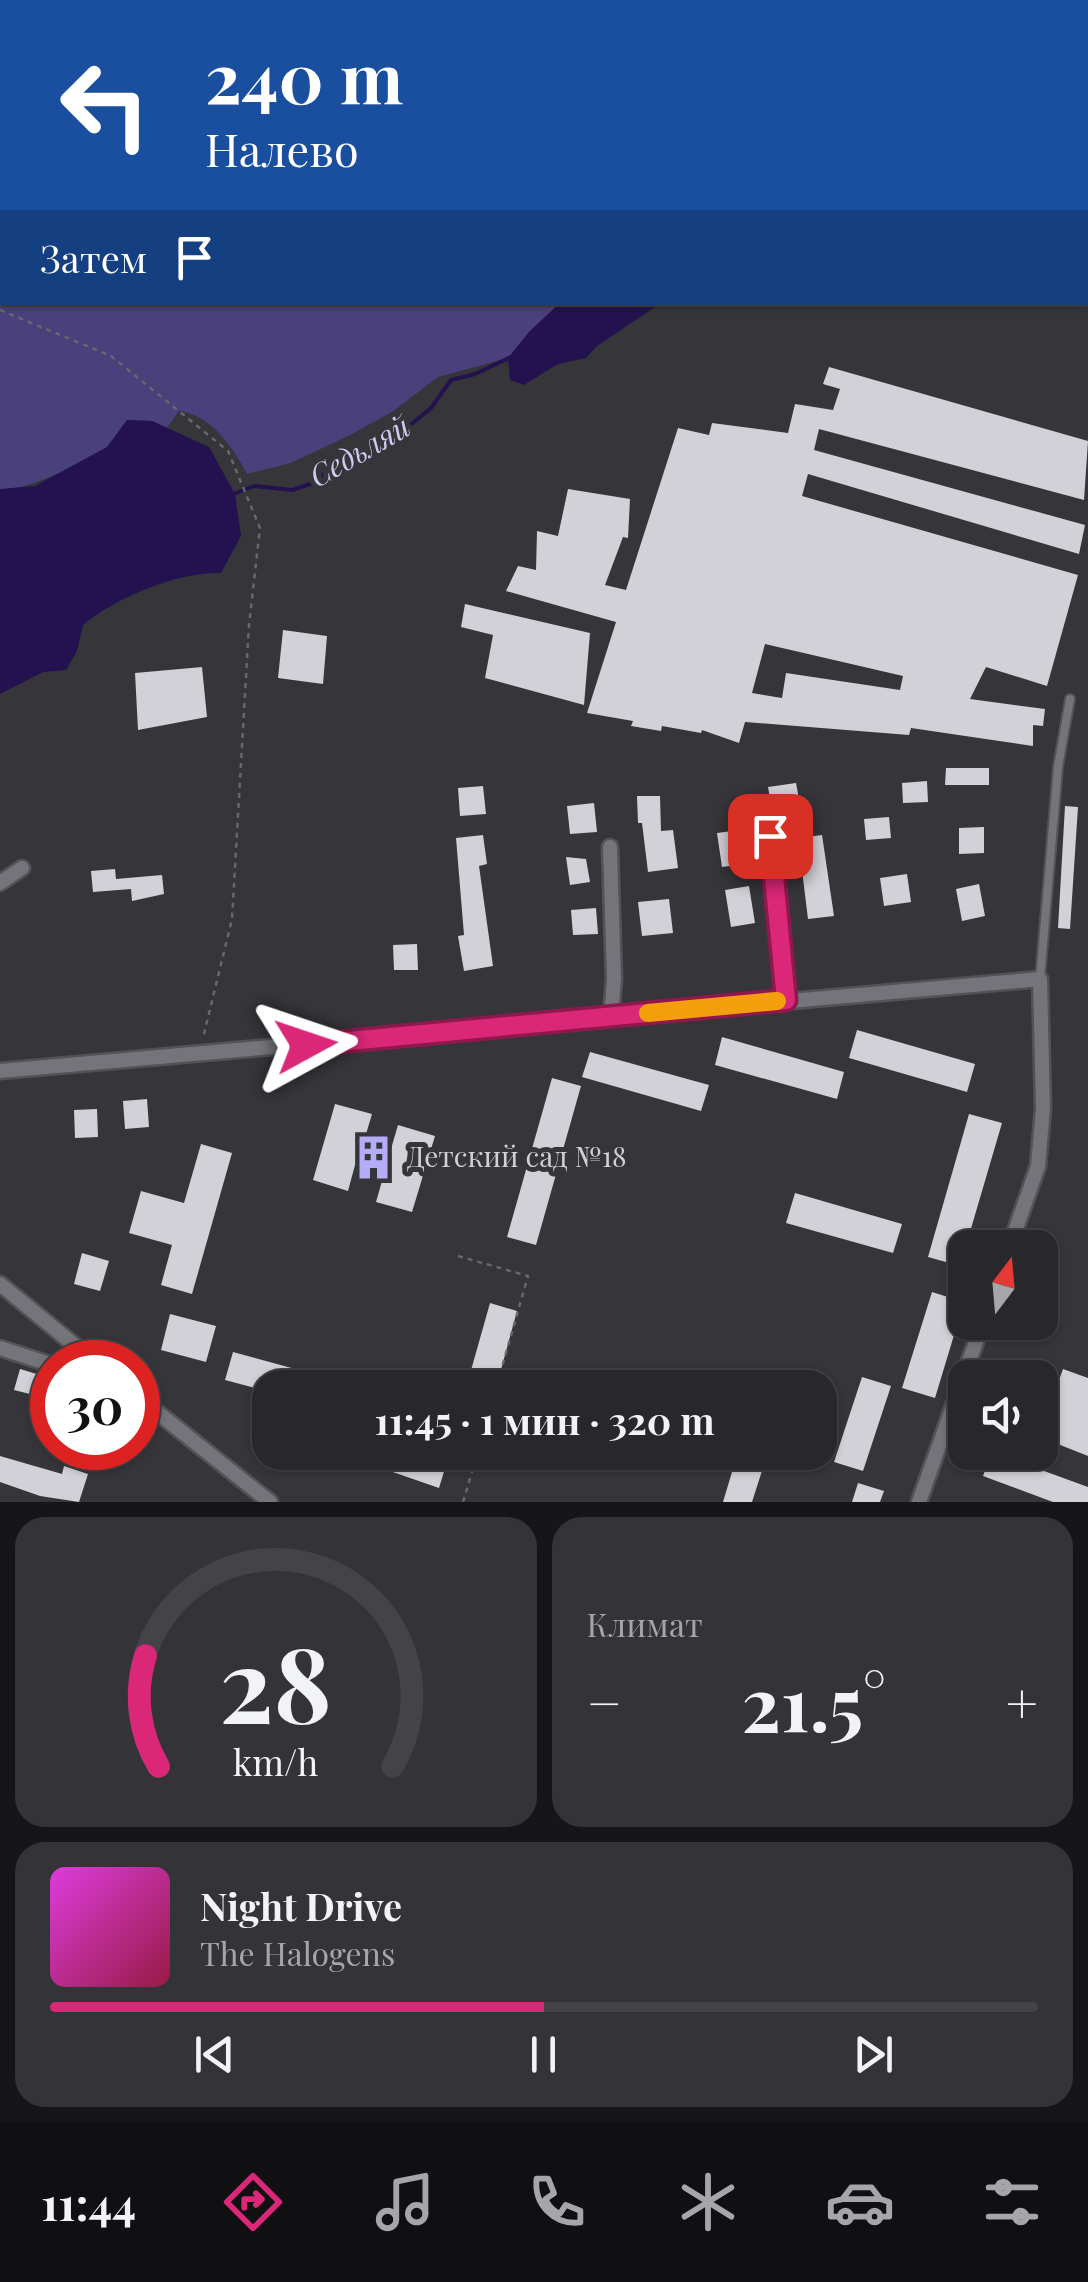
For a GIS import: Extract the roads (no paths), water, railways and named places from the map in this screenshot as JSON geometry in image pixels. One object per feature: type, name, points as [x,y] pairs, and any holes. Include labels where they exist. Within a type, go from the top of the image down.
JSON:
[{"type":"street","points":[[770,836],[786,1000]]},
{"type":"street","points":[[610,847],[614,979],[611,1017]]},
{"type":"street","points":[[0,884],[22,868]]},
{"type":"street","points":[[0,1070],[1040,980],[1043,1108],[1038,1166],[1015,1230]]},
{"type":"street","points":[[0,1284],[68,1340]]},
{"type":"street","points":[[919,1502],[977,1340]]},
{"type":"street","points":[[0,1348],[30,1358]]},
{"type":"street","points":[[160,1414],[270,1502]]},
{"type":"lane","points":[[1040,980],[1058,767],[1070,699]]},
{"type":"waterway","name":"Седьляй","points":[[231,495],[254,486],[292,490],[313,483],[338,463],[404,430],[431,408],[451,380],[511,357]]},
{"type":"place","name":"Детский сад №18","points":[[374,1157]]}]
